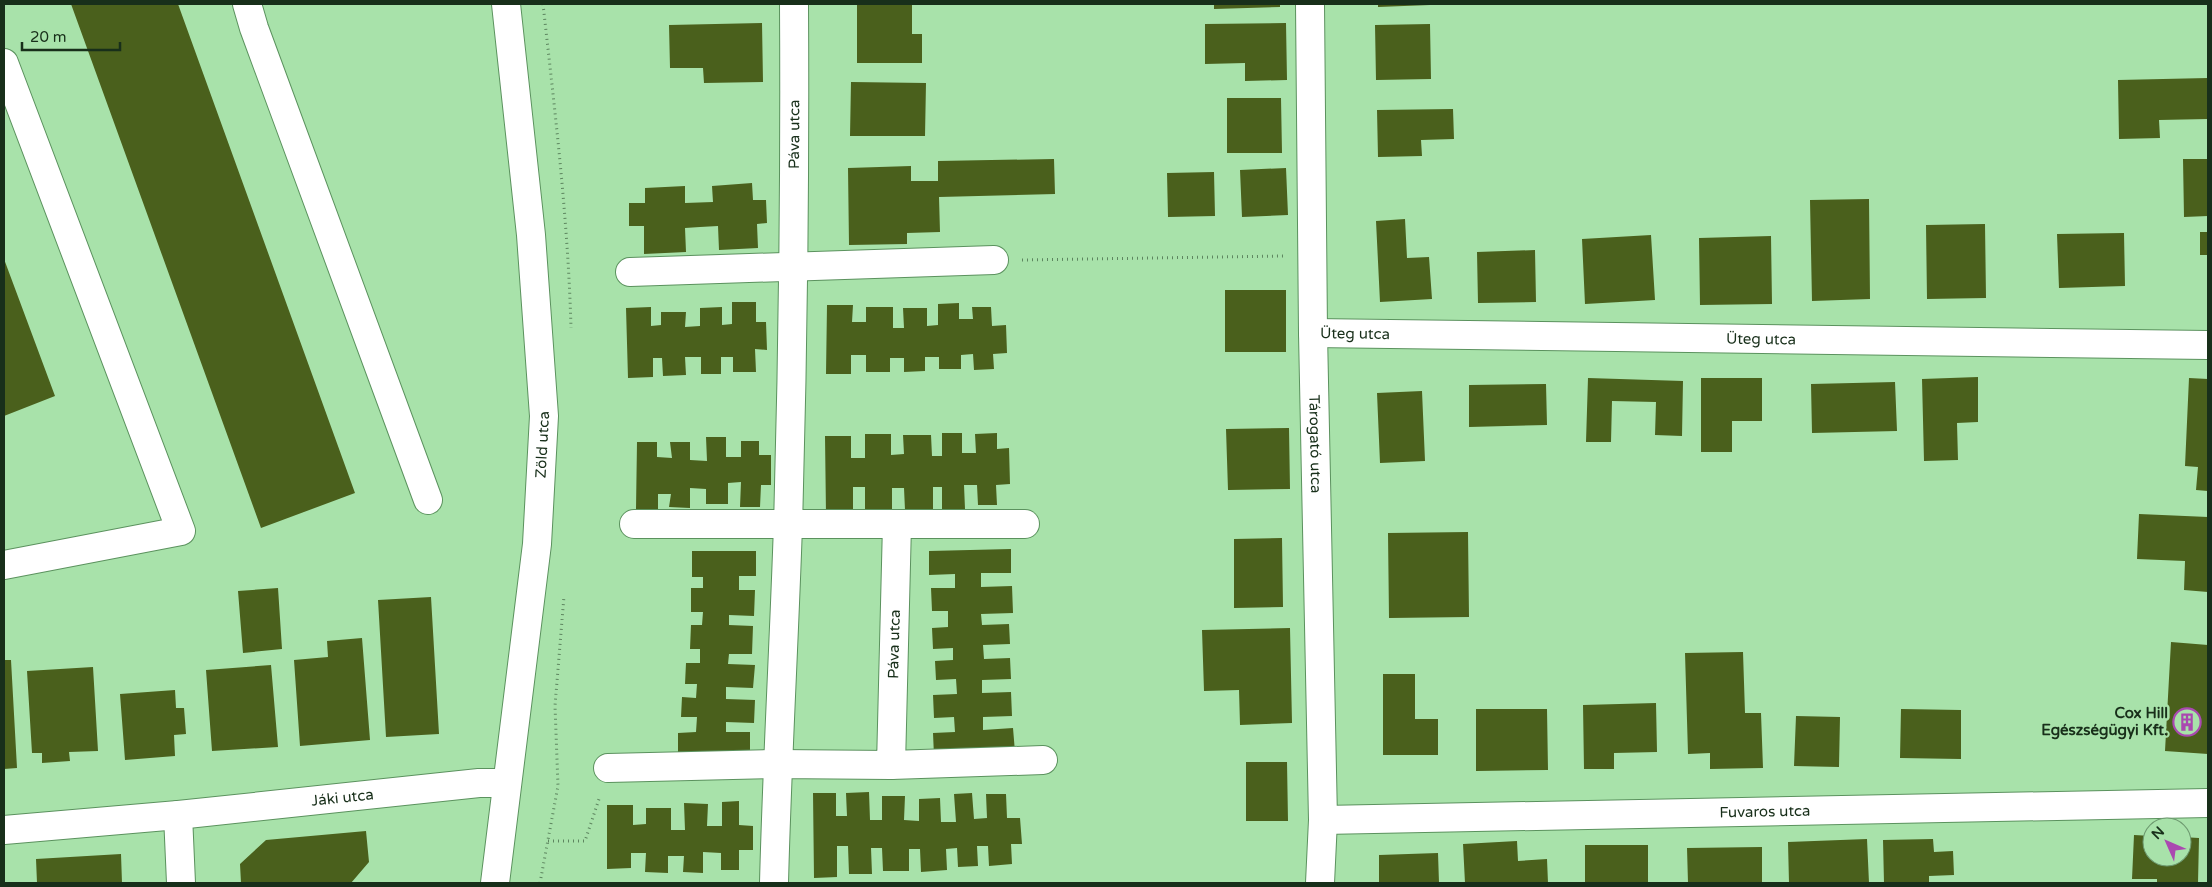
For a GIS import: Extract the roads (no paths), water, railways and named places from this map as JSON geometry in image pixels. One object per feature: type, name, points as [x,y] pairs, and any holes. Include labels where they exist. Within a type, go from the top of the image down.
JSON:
[{"type":"street","points":[[247,4],[260,47],[428,500]]},
{"type":"street","name":"Zöld utca","points":[[495,883],[537,544],[544,416],[531,235],[506,4]]},
{"type":"street","name":"Páva utca","points":[[774,883],[777,764],[788,526],[793,266],[794,4]]},
{"type":"street","name":"Tárogató utca","points":[[1310,4],[1313,333],[1323,820],[1320,883]]},
{"type":"street","points":[[4,63],[181,531],[4,565]]},
{"type":"street","points":[[630,272],[994,260]]},
{"type":"street","name":"Üteg utca","points":[[1313,333],[2208,345]]},
{"type":"street","points":[[634,524],[788,526],[1026,524]]},
{"type":"street","name":"Páva utca","points":[[891,765],[896,524]]},
{"type":"street","points":[[608,768],[777,764],[891,765],[1043,760]]},
{"type":"street","name":"Jáki utca","points":[[4,830],[178,815],[479,783],[507,783]]},
{"type":"street","name":"Fuvaros utca","points":[[1323,820],[2208,803]]},
{"type":"street","points":[[178,815],[182,883]]},
{"type":"place","name":"Cox Hill Egészségügyi Kft.","points":[[2187,722]]}]
